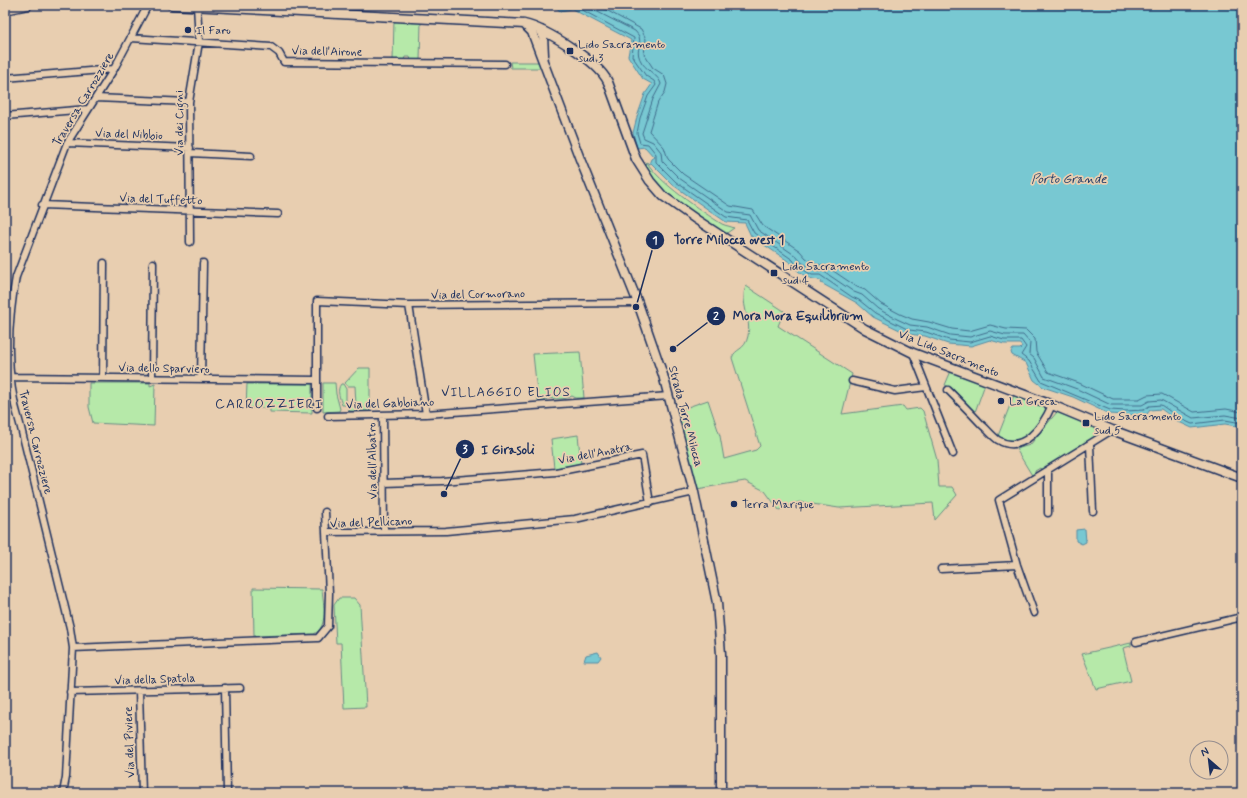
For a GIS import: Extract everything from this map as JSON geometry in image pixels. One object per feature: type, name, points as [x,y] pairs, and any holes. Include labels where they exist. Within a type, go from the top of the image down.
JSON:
[{"type":"street","points":[[5,10],[28,5]]},
{"type":"street","name":"Traversa Carrozziere","points":[[63,793],[73,648],[70,628],[13,401],[10,326],[16,277],[66,143],[114,68],[148,5]]},
{"type":"street","name":"Via Lido Sacramento","points":[[172,5],[195,5],[524,24],[541,30],[557,38],[597,67],[606,76],[636,159],[650,181],[663,196],[697,220],[865,329],[913,353],[1052,405],[1112,430],[1242,478]]},
{"type":"street","name":"Via dei Cigni","points":[[190,242],[189,102],[199,42],[195,5]]},
{"type":"street","name":"Strada Torre Milocca","points":[[524,24],[532,32],[580,160],[638,303],[669,396],[694,492],[717,603],[721,654],[721,793]]},
{"type":"street","points":[[535,40],[538,32],[541,30],[543,36],[544,64]]},
{"type":"street","name":"Via dell'Airone","points":[[131,38],[271,47],[279,53],[284,62],[505,64]]},
{"type":"street","points":[[544,51],[549,41],[557,38]]},
{"type":"street","points":[[5,78],[114,68]]},
{"type":"street","points":[[96,98],[189,102]]},
{"type":"street","points":[[5,116],[88,109]]},
{"type":"street","name":"Via del Nibbio","points":[[66,143],[251,156]]},
{"type":"street","name":"Via del Tuffetto","points":[[42,205],[278,214]]},
{"type":"street","points":[[103,378],[104,263]]},
{"type":"street","points":[[152,378],[153,263]]},
{"type":"street","points":[[202,379],[203,263]]},
{"type":"street","name":"Via del Cormorano","points":[[317,380],[317,301],[409,305],[638,303]]},
{"type":"street","points":[[409,305],[426,414]]},
{"type":"street","points":[[913,353],[953,454]]},
{"type":"street","name":"Via dello Sparviero","points":[[11,377],[317,380]]},
{"type":"street","points":[[317,380],[317,408]]},
{"type":"street","points":[[852,381],[895,391],[926,387]]},
{"type":"street","points":[[948,390],[997,439],[1010,444],[1023,442],[1030,437],[1047,416],[1052,405]]},
{"type":"street","name":"Via del Gabbiano","points":[[328,416],[426,414],[669,396]]},
{"type":"street","name":"Via dell'Albatro","points":[[383,415],[384,531]]},
{"type":"street","points":[[1000,500],[1112,430]]},
{"type":"street","points":[[1090,445],[1093,511]]},
{"type":"street","name":"Via dell'Anatra","points":[[384,483],[442,481],[556,472],[642,455],[650,503]]},
{"type":"street","points":[[1048,471],[1048,513]]},
{"type":"street","name":"Via del Pellicano","points":[[73,648],[318,638],[322,636],[328,626],[329,593],[326,532],[446,531],[575,520],[694,492]]},
{"type":"street","points":[[997,494],[1000,500],[1017,565],[1034,613]]},
{"type":"street","points":[[325,512],[326,532]]},
{"type":"street","points":[[941,569],[1017,565]]},
{"type":"street","points":[[1136,642],[1242,617]]},
{"type":"street","points":[[225,688],[227,793]]},
{"type":"street","name":"Via della Spatola","points":[[70,692],[240,688]]},
{"type":"street","name":"Via del Piviere","points":[[139,690],[142,793]]},
{"type":"green space","points":[[394,20],[421,22],[420,60],[411,60],[410,57],[405,57],[404,60],[393,60]]},
{"type":"green space","points":[[510,62],[540,62],[543,68],[511,68]]},
{"type":"green space","points":[[647,162],[660,178],[681,196],[722,224],[734,228],[724,235],[673,200],[658,187],[643,165]]},
{"type":"green space","points":[[746,286],[784,311],[778,326],[852,374],[842,414],[903,406],[906,410],[920,408],[923,411],[937,460],[939,487],[952,487],[957,495],[935,520],[933,503],[839,508],[799,502],[779,510],[765,491],[745,481],[697,489],[676,411],[708,400],[720,436],[724,459],[756,450],[760,446],[732,358],[735,352],[745,344],[748,336],[749,330],[744,298]]},
{"type":"green space","points":[[580,352],[584,398],[576,398],[572,396],[563,399],[547,398],[546,400],[538,401],[533,354]]},
{"type":"green space","points":[[359,368],[370,368],[370,411],[349,411],[349,406],[356,405],[355,386],[347,386],[345,383]]},
{"type":"green space","points":[[951,371],[985,384],[975,412],[953,389],[945,385]]},
{"type":"green space","points":[[89,383],[150,383],[150,386],[155,384],[154,426],[93,423],[89,407]]},
{"type":"green space","points":[[323,383],[335,383],[340,409],[339,411],[323,412]]},
{"type":"green space","points":[[247,384],[312,384],[312,413],[270,412],[270,408],[246,408]]},
{"type":"green space","points":[[341,384],[343,384],[346,389],[346,405],[342,405],[339,397],[339,389]]},
{"type":"green space","points":[[1014,395],[1046,407],[1040,422],[1028,435],[1020,440],[1010,441],[998,436]]},
{"type":"green space","points":[[1057,412],[1103,431],[1103,434],[1043,471],[1040,468],[1035,471],[1036,475],[1033,477],[1016,449],[1030,445]]},
{"type":"green space","points":[[578,435],[581,464],[554,468],[551,439]]},
{"type":"green space","points":[[253,588],[322,589],[324,614],[322,626],[314,634],[254,636]]},
{"type":"green space","points":[[339,598],[354,598],[360,605],[366,707],[344,708],[341,643],[336,643],[334,605]]},
{"type":"green space","points":[[1131,643],[1131,646],[1123,648],[1131,681],[1096,689],[1082,654]]},
{"type":"water","name":"Porto Grande","points":[[553,5],[1242,5],[1242,427],[1225,424],[1192,428],[1179,422],[1161,409],[1150,410],[1147,414],[1109,414],[1073,397],[1043,387],[1034,380],[1026,363],[1012,355],[1011,352],[1013,349],[1020,349],[1022,347],[1020,344],[1004,344],[990,340],[971,346],[948,344],[925,336],[908,334],[873,317],[857,303],[821,283],[822,281],[804,275],[791,263],[751,236],[745,223],[726,222],[673,185],[651,163],[649,164],[651,159],[654,157],[645,147],[637,148],[633,133],[645,94],[652,84],[643,79],[628,56],[631,40],[572,9],[560,11]]},
{"type":"water","points":[[1085,529],[1086,542],[1082,544],[1076,541],[1076,530]]},
{"type":"water","points":[[598,652],[601,657],[598,661],[584,661],[586,655]]},
{"type":"place","name":"Il Faro","points":[[188,30]]},
{"type":"place","name":"Lido Sacramento sud 3","points":[[570,51]]},
{"type":"place","name":"Lido Sacramento sud 4","points":[[774,273]]},
{"type":"place","name":"Torre Milocca ovest 1","points":[[636,307]]},
{"type":"place","name":"Mora Mora Equilibrium","points":[[673,349]]},
{"type":"place","name":"La Greca","points":[[1001,401]]},
{"type":"place","name":"Lido Sacramento sud 5","points":[[1086,423]]},
{"type":"place","name":"I Girasoli","points":[[444,494]]},
{"type":"place","name":"Terra Marique","points":[[734,504]]},
{"type":"district","name":"VILLAGGIO ELIOS","points":[[506,391]]},
{"type":"district","name":"CARROZZIERI","points":[[269,403]]}]
